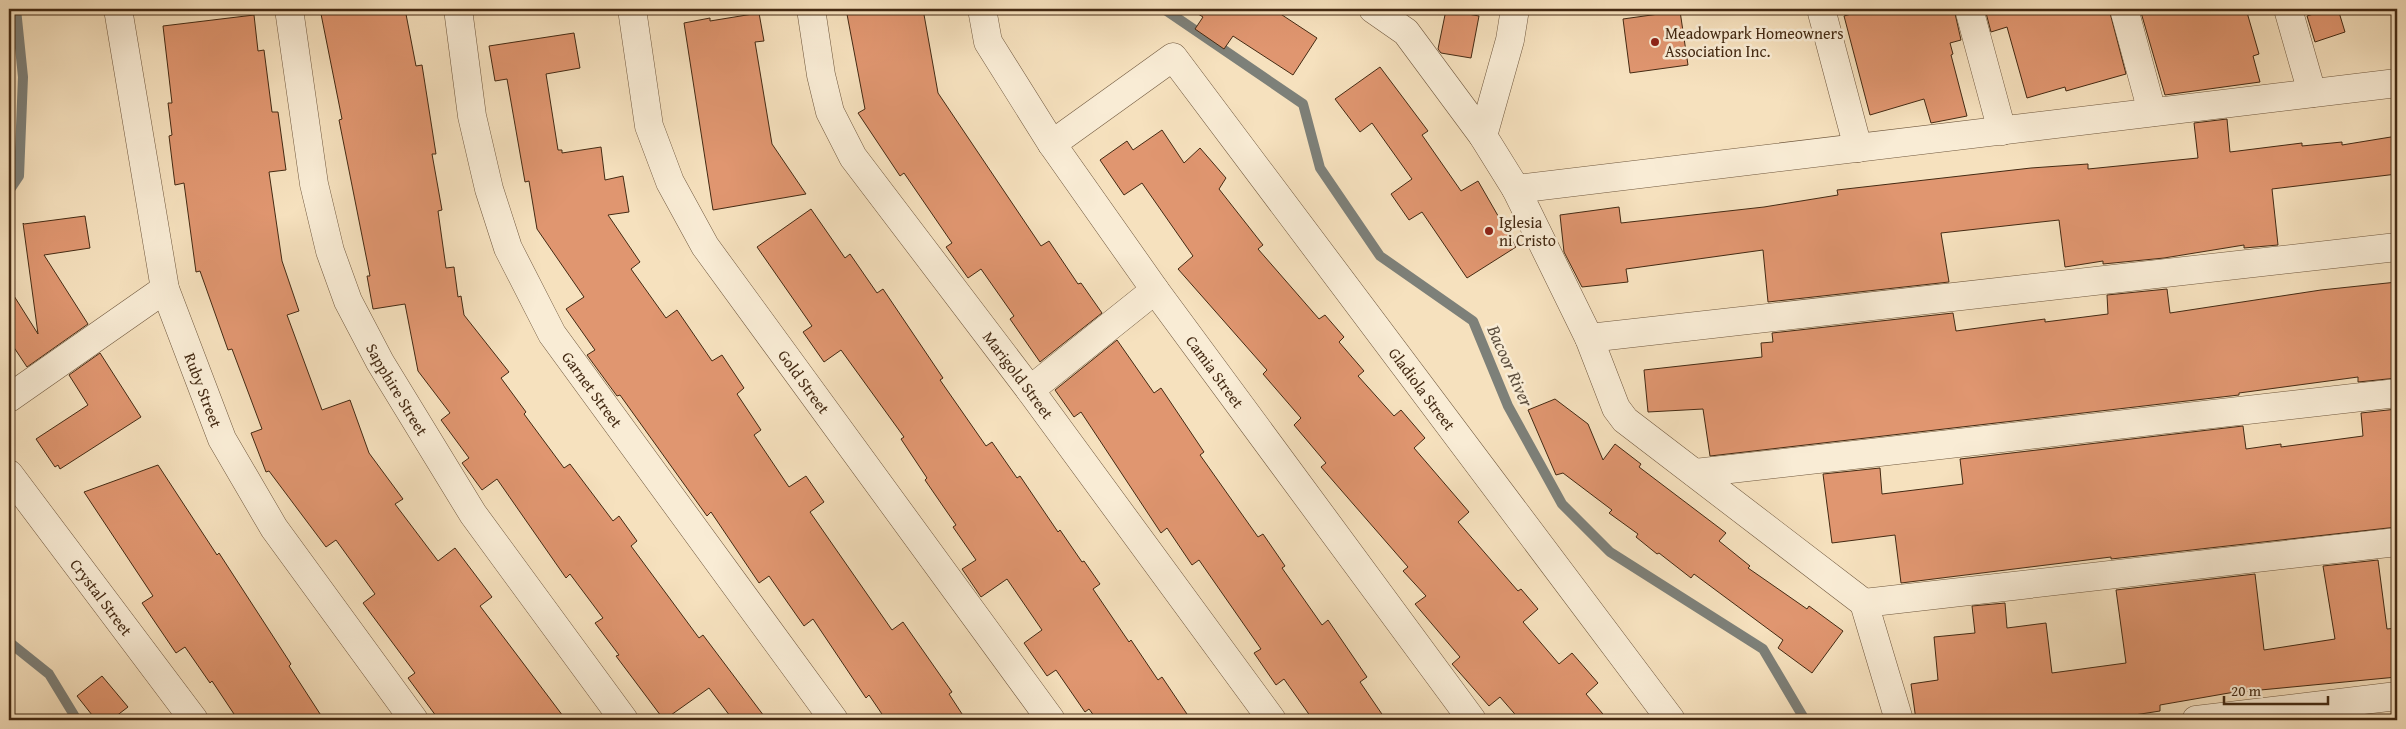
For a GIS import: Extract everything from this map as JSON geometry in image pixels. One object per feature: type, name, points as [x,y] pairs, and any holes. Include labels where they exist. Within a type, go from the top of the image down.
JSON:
[{"type":"street","name":"Ruby Street","points":[[118,9],[165,289],[227,447],[274,528],[414,720]]},
{"type":"street","name":"Sapphire Street","points":[[289,9],[314,184],[330,251],[348,301],[380,362],[473,514],[624,720]]},
{"type":"street","name":"Garnet Street","points":[[458,9],[472,116],[489,189],[508,248],[552,334],[834,720]]},
{"type":"street","name":"Gold Street","points":[[632,9],[649,126],[670,182],[705,246],[1051,720]]},
{"type":"street","name":"Marigold Street","points":[[811,9],[821,75],[830,112],[854,157],[1030,390],[1272,720]]},
{"type":"street","name":"Camia Street","points":[[982,9],[988,42],[1052,144],[1155,290],[1472,720]]},
{"type":"street","points":[[1373,9],[1406,32],[1482,136],[1516,189],[1588,338],[1616,408],[1625,420],[1864,603],[1899,720]]},
{"type":"street","points":[[1482,136],[1510,40],[1515,9]]},
{"type":"street","points":[[1821,9],[1858,148]]},
{"type":"street","points":[[1969,9],[2002,131]]},
{"type":"street","points":[[2124,9],[2152,112]]},
{"type":"street","points":[[2288,9],[2312,93]]},
{"type":"street","name":"Gladiola Street","points":[[1052,144],[1173,57],[1671,720]]},
{"type":"street","points":[[1516,189],[2397,83]]},
{"type":"street","points":[[1588,338],[2397,247]]},
{"type":"street","points":[[9,398],[165,289]]},
{"type":"street","points":[[1030,390],[1155,290]]},
{"type":"street","points":[[1695,474],[2397,393]]},
{"type":"street","name":"Crystal Street","points":[[9,474],[194,720]]},
{"type":"street","points":[[1864,603],[2397,542]]},
{"type":"street","points":[[2205,720],[2357,710],[2397,696]]},
{"type":"building","points":[[320,9],[405,9],[416,66],[422,65],[436,154],[432,154],[442,210],[438,211],[446,268],[454,267],[458,297],[461,296],[464,315],[509,372],[501,378],[526,412],[524,414],[564,468],[570,464],[613,521],[619,516],[637,541],[631,546],[699,638],[703,635],[767,720],[733,720],[709,688],[664,720],[616,656],[619,655],[595,623],[603,618],[570,574],[566,578],[497,479],[482,490],[462,463],[469,458],[441,420],[450,413],[418,371],[405,304],[373,309],[367,276],[370,276],[339,120],[342,119]]},
{"type":"building","points":[[846,9],[923,9],[938,93],[1041,246],[1049,241],[1078,284],[1081,283],[1102,313],[1040,362],[1010,319],[1014,316],[981,269],[968,278],[946,247],[952,243],[904,173],[900,176],[858,113],[865,109]]},
{"type":"building","points":[[1190,9],[1273,9],[1317,38],[1293,75],[1233,36],[1224,49],[1195,29],[1203,17]]},
{"type":"building","points":[[1869,9],[1954,9],[1961,40],[1950,43],[1953,54],[1951,55],[1967,116],[1931,123],[1924,99],[1870,115],[1844,16]]},
{"type":"building","points":[[1985,9],[2109,9],[2126,74],[2066,91],[2065,87],[2027,98],[2007,27],[1991,32]]},
{"type":"building","points":[[2140,9],[2246,9],[2259,54],[2253,56],[2260,82],[2165,95]]},
{"type":"building","points":[[2329,9],[2338,9],[2345,32],[2315,42],[2307,16]]},
{"type":"building","points":[[1446,10],[1479,16],[1471,58],[1441,53],[1438,49]]},
{"type":"building","name":"Meadowpark Homeowners Association Inc.","points":[[1680,11],[1688,65],[1630,73],[1623,19]]},
{"type":"building","points":[[759,13],[764,41],[755,42],[772,144],[806,194],[713,210],[684,23],[710,18],[710,21]]},
{"type":"building","points":[[254,15],[258,51],[264,50],[272,112],[278,112],[286,170],[269,172],[282,261],[299,311],[287,315],[322,410],[350,400],[369,453],[403,499],[395,504],[438,561],[455,548],[492,597],[480,606],[566,720],[439,720],[408,678],[415,673],[363,603],[375,594],[336,540],[326,547],[269,471],[266,472],[251,433],[262,429],[232,349],[228,350],[200,271],[196,272],[184,183],[175,185],[169,136],[172,135],[168,103],[172,103],[163,26]]},
{"type":"building","points":[[574,33],[580,68],[546,74],[558,150],[562,150],[562,153],[601,147],[605,180],[623,176],[629,212],[608,215],[640,262],[631,269],[666,318],[677,310],[712,361],[722,355],[744,388],[737,394],[761,430],[754,435],[789,487],[806,476],[824,502],[810,512],[892,630],[903,622],[952,692],[949,694],[966,720],[886,720],[869,695],[866,698],[813,619],[804,626],[769,576],[759,583],[711,512],[707,516],[620,395],[617,396],[587,355],[595,350],[566,309],[584,297],[537,229],[529,181],[525,182],[507,79],[495,81],[489,46]]},
{"type":"building","points":[[1380,67],[1428,131],[1422,135],[1461,191],[1478,181],[1516,247],[1467,278],[1422,212],[1409,220],[1391,194],[1412,179],[1372,123],[1360,132],[1335,99]]},
{"type":"building","points":[[2227,119],[2230,152],[2302,143],[2302,146],[2342,142],[2342,145],[2397,136],[2397,174],[2272,189],[2278,245],[2244,248],[2244,245],[2164,258],[2103,264],[2103,261],[2065,267],[2059,220],[1941,233],[1949,282],[1768,302],[1763,250],[1626,269],[1628,282],[1582,287],[1564,252],[1560,215],[1619,207],[1621,223],[1764,207],[1838,195],[1837,190],[2031,168],[2088,164],[2088,169],[2198,158],[2194,123]]},
{"type":"building","points":[[1162,130],[1184,163],[1200,148],[1226,178],[1219,189],[1263,245],[1258,249],[1319,319],[1325,315],[1344,337],[1339,342],[1364,371],[1358,376],[1394,416],[1401,410],[1425,438],[1414,448],[1469,512],[1458,522],[1518,591],[1521,589],[1538,609],[1523,622],[1559,664],[1572,653],[1598,683],[1586,694],[1608,720],[1520,720],[1500,697],[1489,706],[1452,664],[1460,657],[1415,604],[1426,596],[1403,571],[1408,567],[1321,467],[1326,463],[1294,425],[1301,418],[1263,374],[1267,370],[1178,269],[1193,256],[1142,183],[1124,195],[1100,160],[1127,141],[1133,150]]},
{"type":"building","points":[[811,209],[845,258],[850,254],[877,293],[883,289],[943,378],[940,380],[986,446],[992,442],[1017,478],[1020,476],[1058,532],[1060,530],[1082,562],[1084,561],[1100,584],[1093,589],[1129,642],[1131,640],[1158,680],[1162,677],[1191,720],[1097,720],[1089,709],[1085,712],[1056,670],[1047,676],[1024,643],[1042,630],[1007,579],[981,597],[962,569],[976,560],[953,527],[956,525],[925,480],[927,478],[901,439],[904,437],[841,350],[824,362],[803,332],[812,326],[757,247]]},
{"type":"building","points":[[85,216],[90,248],[44,255],[88,324],[27,367],[9,340],[9,288],[38,334],[23,223]]},
{"type":"building","points":[[2397,282],[2397,378],[2358,382],[2358,377],[2239,393],[2239,395],[1710,456],[1703,409],[1648,412],[1644,370],[1762,357],[1761,343],[1773,342],[1772,333],[1953,313],[1956,331],[2045,319],[2045,322],[2108,314],[2107,295],[2167,289],[2170,313],[2321,290]]},
{"type":"building","points":[[1117,340],[1154,393],[1161,388],[1204,452],[1200,455],[1258,537],[1263,534],[1285,566],[1282,568],[1322,625],[1328,620],[1367,677],[1360,682],[1386,720],[1313,720],[1284,679],[1276,685],[1254,653],[1261,649],[1199,560],[1192,565],[1167,528],[1161,533],[1081,412],[1074,417],[1055,390]]},
{"type":"building","points":[[100,353],[141,417],[60,469],[58,465],[55,467],[36,439],[88,405],[69,375]]},
{"type":"building","points":[[1555,399],[1588,424],[1603,460],[1615,444],[1641,464],[1639,467],[1726,533],[1719,541],[1750,566],[1748,568],[1807,609],[1809,606],[1843,631],[1812,673],[1778,648],[1783,640],[1694,574],[1691,578],[1659,553],[1657,554],[1636,537],[1638,534],[1609,513],[1612,510],[1563,473],[1556,475],[1528,410]]},
{"type":"building","points":[[2397,409],[2397,527],[2111,559],[2111,557],[1901,583],[1895,535],[1832,543],[1823,474],[1880,468],[1882,494],[1963,484],[1960,459],[2243,426],[2246,449],[2281,444],[2281,447],[2363,436],[2361,413]]},
{"type":"building","points":[[158,465],[217,555],[219,553],[291,664],[289,666],[324,720],[238,720],[212,681],[210,683],[185,647],[176,653],[142,603],[153,596],[84,492]]},
{"type":"building","points":[[2378,560],[2387,629],[2397,628],[2397,677],[2229,693],[2160,705],[2160,711],[2102,720],[1916,720],[1911,684],[1938,680],[1934,637],[1975,633],[1972,606],[2005,603],[2007,628],[2046,623],[2052,673],[2126,663],[2116,590],[2255,574],[2264,650],[2335,639],[2323,566]]},
{"type":"building","points":[[102,676],[128,707],[111,720],[96,720],[77,696]]},
{"type":"waterway","points":[[9,191],[19,176],[23,77],[16,9]]},
{"type":"waterway","name":"Bacoor River","points":[[1164,9],[1303,104],[1320,168],[1380,256],[1473,321],[1508,406],[1562,504],[1610,552],[1763,649],[1805,720]]},
{"type":"waterway","points":[[9,642],[49,674],[77,720]]},
{"type":"place","name":"Meadowpark Homeowners Association Inc.","points":[[1655,42]]},
{"type":"place","name":"Iglesia ni Cristo","points":[[1489,231]]}]
